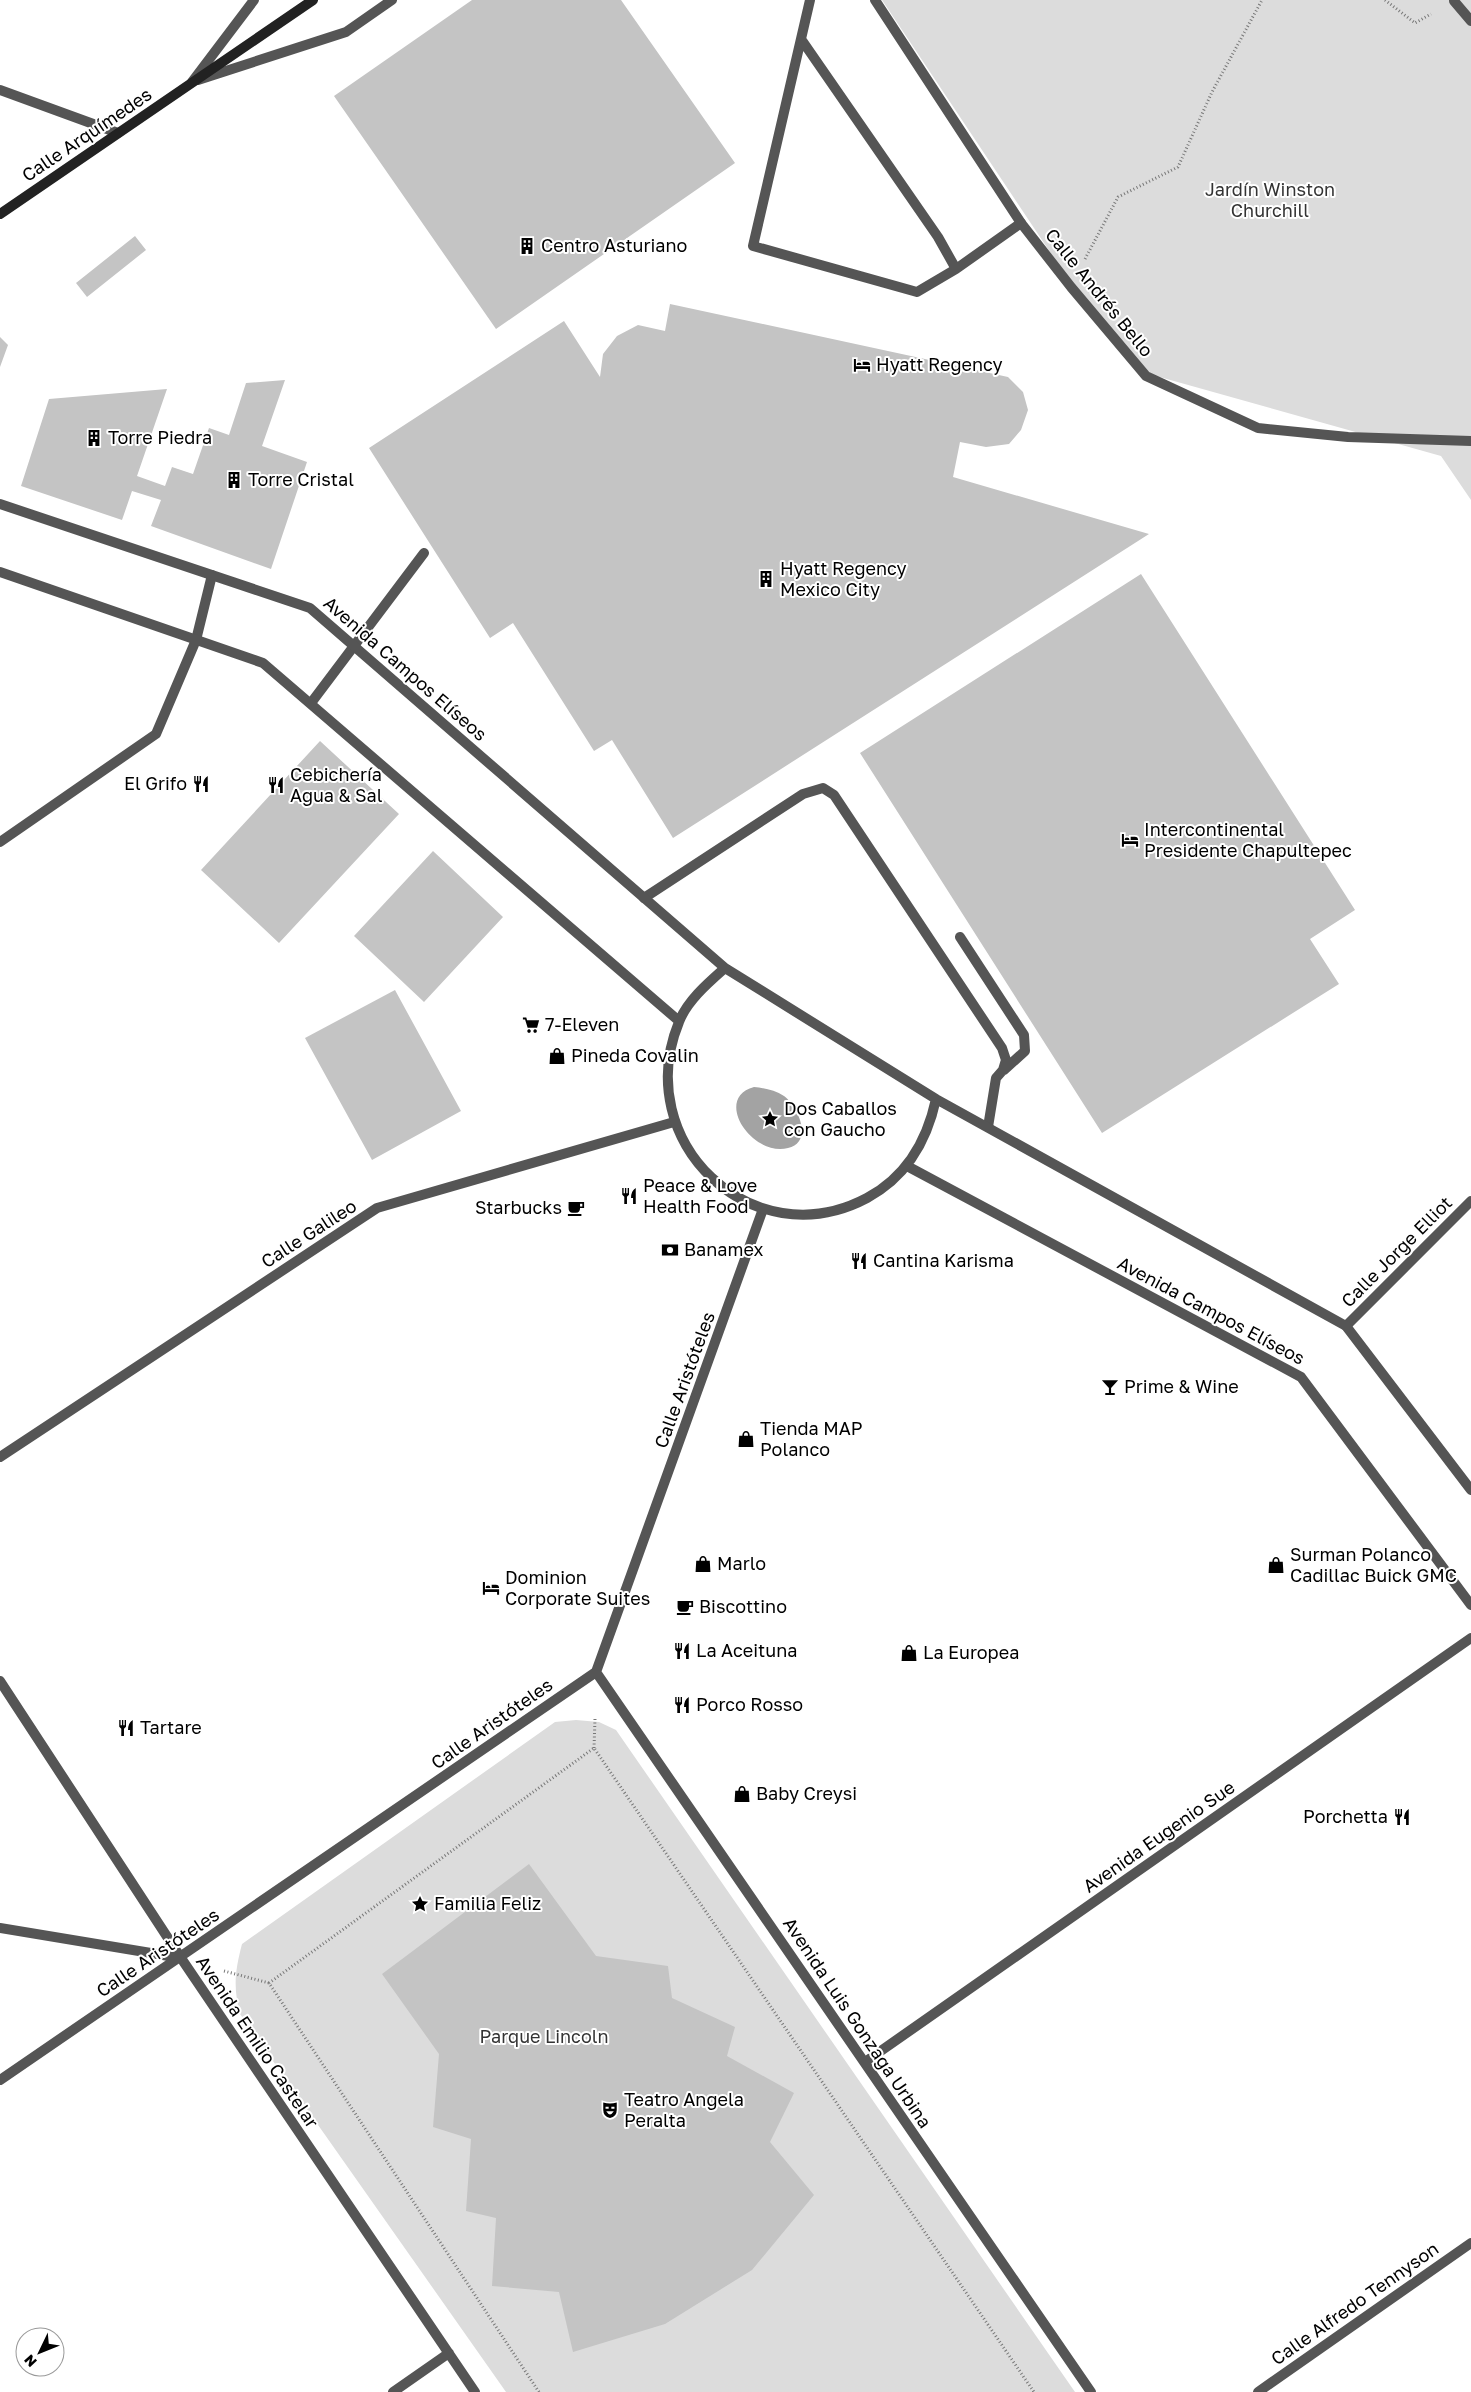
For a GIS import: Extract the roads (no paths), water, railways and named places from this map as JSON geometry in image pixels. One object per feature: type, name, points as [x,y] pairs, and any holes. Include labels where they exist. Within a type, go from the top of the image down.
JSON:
[{"type":"main road","name":"Calle Arquímedes","points":[[0,214],[313,0]]},
{"type":"street","name":"Calle Arquímedes","points":[[192,83],[254,0]]},
{"type":"street","name":"Calle Arquímedes","points":[[192,83],[346,32],[392,0]]},
{"type":"street","points":[[810,0],[753,246],[917,292],[956,269],[1021,223]]},
{"type":"street","name":"Calle Andrés Bello","points":[[876,0],[1021,223],[1071,287],[1146,376],[1258,428],[1348,437],[1471,441]]},
{"type":"street","points":[[1454,1],[1471,21]]},
{"type":"street","points":[[801,39],[938,237],[956,269]]},
{"type":"street","points":[[0,90],[118,133]]},
{"type":"street","name":"Avenida Campos Elíseos","points":[[0,504],[310,608],[725,968],[936,1099]]},
{"type":"street","points":[[311,703],[356,646],[424,552]]},
{"type":"street","points":[[0,572],[262,663],[311,703],[679,1021]]},
{"type":"street","points":[[0,842],[156,734],[196,640],[212,575]]},
{"type":"street","points":[[644,898],[803,794],[823,788],[834,794],[843,806],[1002,1048],[1006,1060],[1003,1070]]},
{"type":"street","points":[[960,937],[1024,1035],[1024,1051],[996,1078],[988,1127]]},
{"type":"street","points":[[725,968],[703,988],[679,1021],[667,1069],[668,1096],[674,1122],[691,1156],[711,1178],[736,1197],[764,1209],[801,1214],[824,1213],[852,1206],[879,1191],[907,1166],[920,1147],[932,1119],[936,1099],[1346,1326],[1471,1490]]},
{"type":"street","name":"Calle Galileo","points":[[0,1457],[377,1208],[674,1122]]},
{"type":"street","name":"Avenida Campos Elíseos","points":[[907,1166],[1301,1376],[1471,1605]]},
{"type":"street","name":"Calle Jorge Elliot","points":[[1346,1326],[1471,1201]]},
{"type":"street","name":"Calle Aristóteles","points":[[0,2080],[181,1958],[596,1672],[764,1209]]},
{"type":"street","name":"Avenida Eugenio Sue","points":[[865,2062],[1471,1638]]},
{"type":"street","name":"Avenida Luis Gonzaga Urbina","points":[[596,1672],[1092,2392]]},
{"type":"street","name":"Avenida Emilio Castelar","points":[[0,1681],[181,1958],[475,2392]]},
{"type":"street","points":[[0,1928],[181,1958]]},
{"type":"street","name":"Calle Alfredo Tennyson","points":[[1258,2392],[1471,2243]]},
{"type":"street","points":[[393,2392],[449,2353]]},
{"type":"place","name":"Centro Asturiano","points":[[527,246]]},
{"type":"place","name":"Hyatt Regency","points":[[862,365]]},
{"type":"place","name":"Torre Piedra","points":[[94,438]]},
{"type":"place","name":"Torre Cristal","points":[[234,480]]},
{"type":"place","name":"Hyatt Regency Mexico City","points":[[766,579]]},
{"type":"place","name":"El Grifo","points":[[201,784]]},
{"type":"place","name":"Cebichería Agua & Sal","points":[[276,785]]},
{"type":"place","name":"Intercontinental Presidente Chapultepec","points":[[1130,840]]},
{"type":"place","name":"7-Eleven","points":[[531,1025]]},
{"type":"place","name":"Pineda Covalin","points":[[557,1056]]},
{"type":"place","name":"Dos Caballos con Gaucho","points":[[770,1119]]},
{"type":"place","name":"Peace & Love Health Food","points":[[629,1196]]},
{"type":"place","name":"Starbucks","points":[[576,1208]]},
{"type":"place","name":"Banamex","points":[[670,1250]]},
{"type":"place","name":"Cantina Karisma","points":[[859,1261]]},
{"type":"place","name":"Prime & Wine","points":[[1110,1387]]},
{"type":"place","name":"Tienda MAP Polanco","points":[[746,1439]]},
{"type":"place","name":"Marlo","points":[[703,1564]]},
{"type":"place","name":"Surman Polanco Cadillac Buick GMC","points":[[1276,1565]]},
{"type":"place","name":"Dominion Corporate Suites","points":[[491,1588]]},
{"type":"place","name":"Biscottino","points":[[685,1607]]},
{"type":"place","name":"La Aceituna","points":[[682,1651]]},
{"type":"place","name":"La Europea","points":[[909,1653]]},
{"type":"place","name":"Porco Rosso","points":[[682,1705]]},
{"type":"place","name":"Tartare","points":[[126,1728]]},
{"type":"place","name":"Baby Creysi","points":[[742,1794]]},
{"type":"place","name":"Porchetta","points":[[1402,1817]]},
{"type":"place","name":"Familia Feliz","points":[[420,1904]]},
{"type":"place","name":"Teatro Angela Peralta","points":[[610,2110]]},
{"type":"park label","name":"Jardín Winston Churchill","points":[[1270,200]]},
{"type":"park label","name":"Parque Lincoln","points":[[544,2037]]}]
